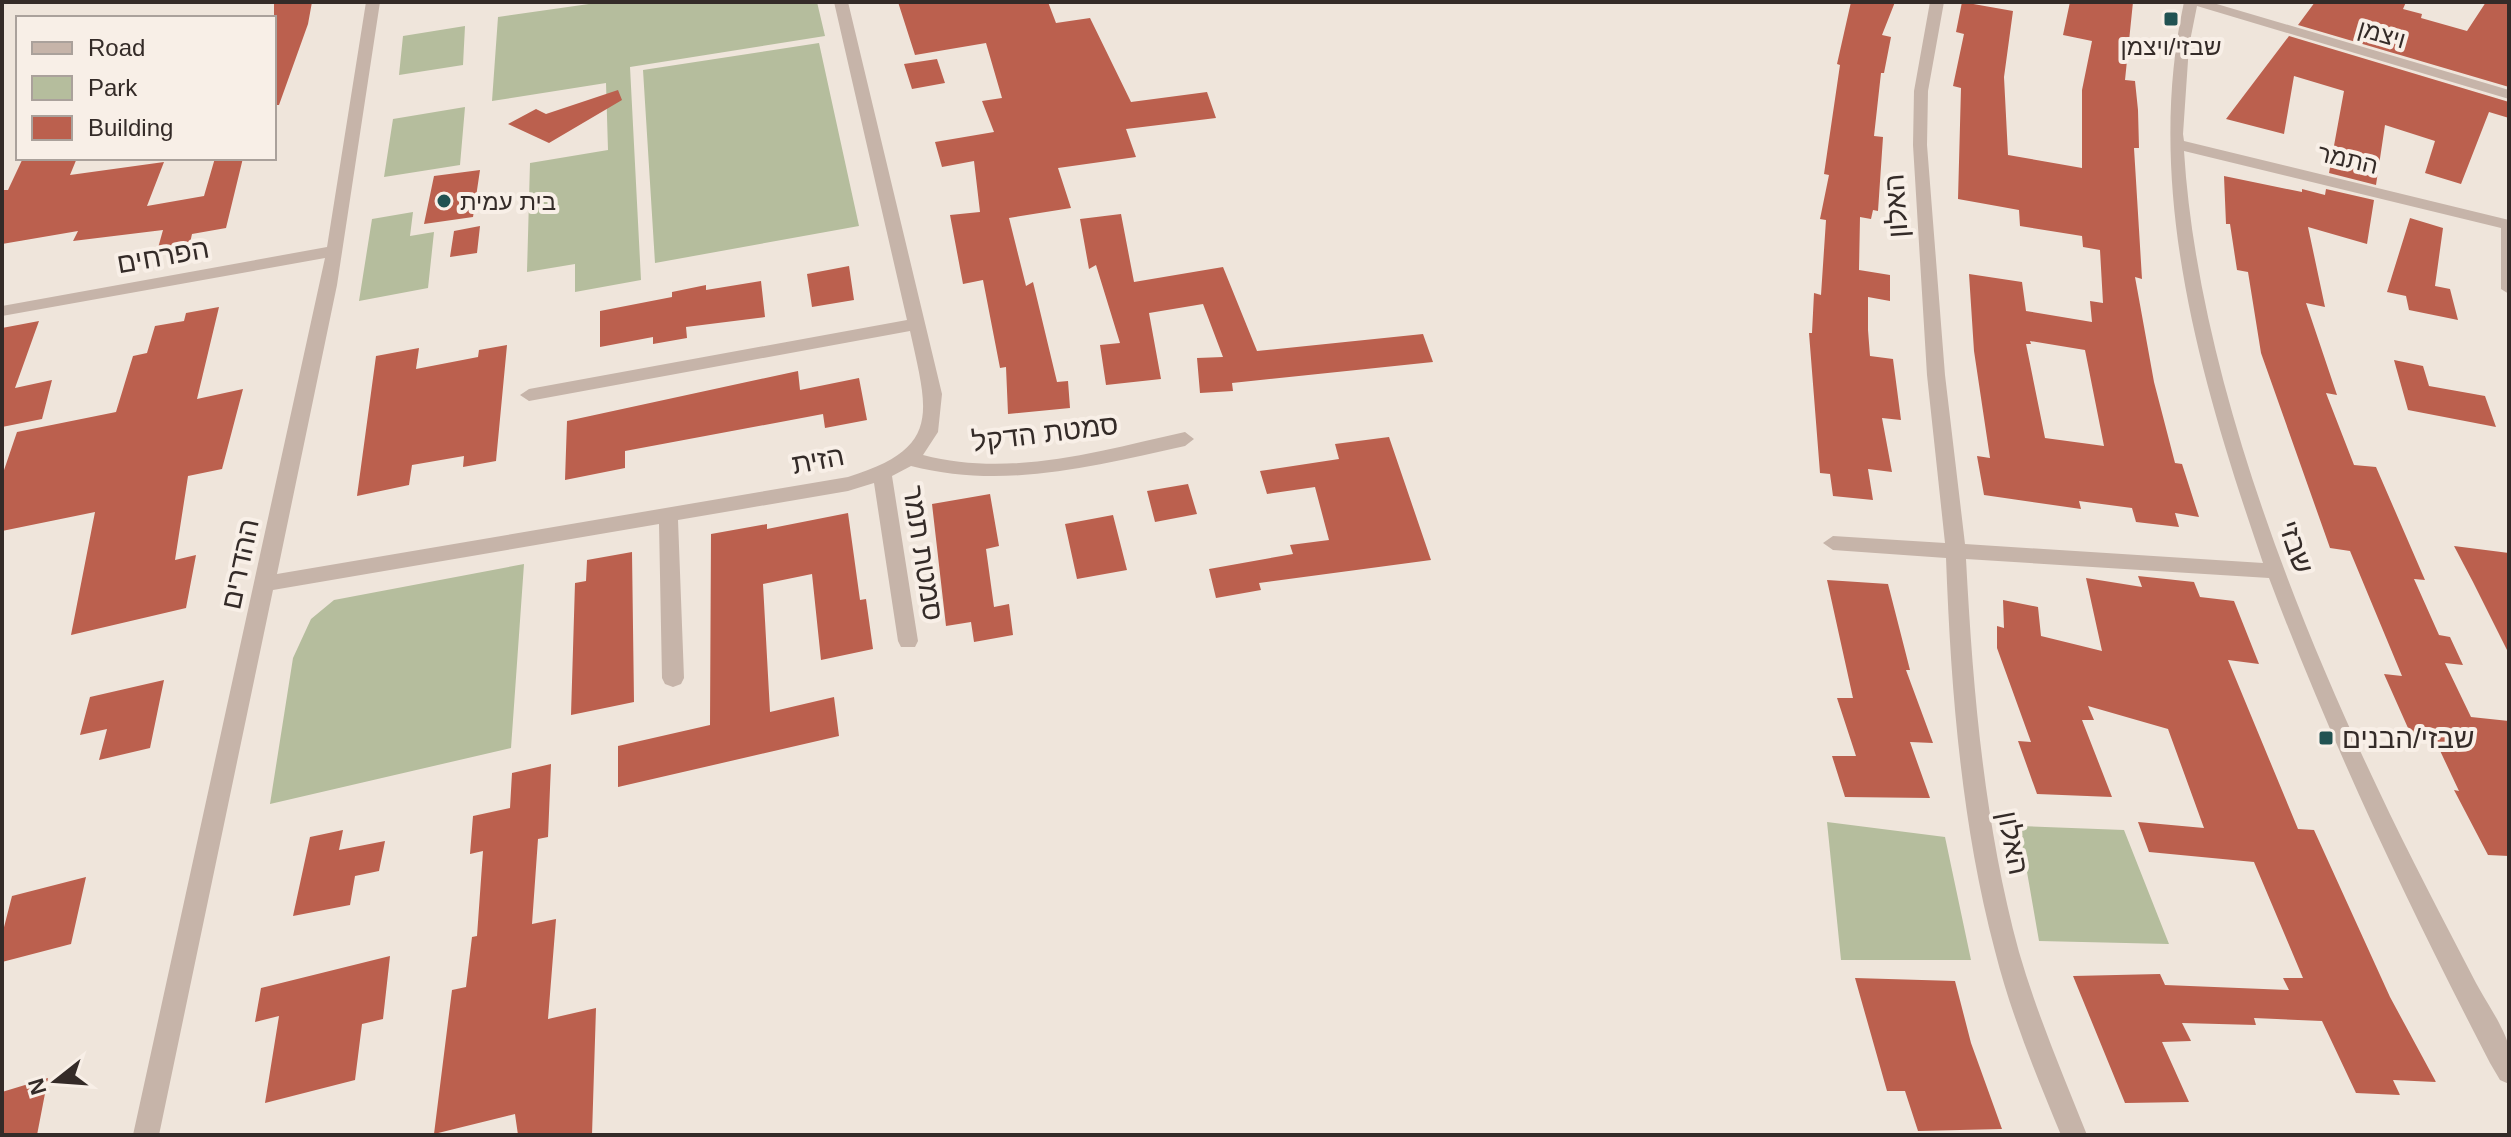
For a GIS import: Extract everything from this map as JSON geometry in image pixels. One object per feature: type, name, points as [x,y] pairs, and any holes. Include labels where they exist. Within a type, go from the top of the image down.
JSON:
[{"type":"street","name":"ההדרים","points":[[146,1135],[334,251],[373,2]]},
{"type":"street","points":[[841,2],[917,324],[935,416],[926,440],[912,459]]},
{"type":"street","name":"האלון","points":[[1937,2],[1921,91],[1920,145],[1936,375],[1956,550],[1962,689],[1978,816],[2007,952],[2042,1057],[2074,1135]]},
{"type":"street","name":"ויצמן","points":[[2194,2],[2509,95]]},
{"type":"street","name":"שבזי","points":[[2194,2],[2177,71],[2176,144],[2191,276],[2221,396],[2273,571],[2342,741],[2509,1071]]},
{"type":"street","name":"התמר","points":[[2176,144],[2509,225]]},
{"type":"street","points":[[2509,225],[2509,289]]},
{"type":"street","name":"הפרחים","points":[[2,311],[334,251]]},
{"type":"street","points":[[529,395],[917,324]]},
{"type":"street","name":"סמטת הדקל","points":[[912,459],[960,472],[1017,469],[1096,458],[1185,439]]},
{"type":"street","name":"הזית","points":[[265,584],[848,484],[882,474],[912,459]]},
{"type":"street","name":"סמטת תמר","points":[[882,474],[908,641]]},
{"type":"street","points":[[668,515],[673,678]]},
{"type":"street","points":[[1833,543],[2273,571]]},
{"type":"green space","points":[[603,2],[817,2],[825,36],[630,67],[641,280],[575,292],[575,264],[527,272],[530,163],[608,150],[606,83],[492,101],[498,17]]},
{"type":"green space","points":[[465,26],[463,65],[399,75],[403,36]]},
{"type":"green space","points":[[819,43],[859,226],[655,263],[643,70]]},
{"type":"green space","points":[[465,107],[460,165],[384,177],[393,119]]},
{"type":"green space","points":[[413,212],[410,236],[434,232],[428,288],[359,301],[372,219]]},
{"type":"green space","points":[[524,564],[511,748],[270,804],[293,658],[311,619],[334,600]]},
{"type":"green space","points":[[1827,822],[1945,837],[1971,960],[1841,960]]},
{"type":"green space","points":[[2019,826],[2124,830],[2169,944],[2039,941]]},
{"type":"building","points":[[274,2],[312,2],[308,24],[279,105],[276,105]]},
{"type":"building","points":[[898,2],[1048,2],[1056,23],[1090,18],[1131,102],[1207,92],[1216,118],[1126,129],[1136,157],[1058,168],[1071,208],[1009,218],[1026,286],[1033,282],[1057,382],[1068,381],[1070,408],[1008,414],[1006,367],[1000,368],[983,280],[963,284],[950,215],[980,212],[974,161],[942,167],[935,142],[994,132],[982,101],[1002,98],[986,43],[915,55]]},
{"type":"building","points":[[1851,2],[1895,2],[1882,35],[1891,37],[1884,73],[1881,73],[1874,136],[1883,137],[1878,211],[1873,210],[1871,219],[1860,217],[1859,270],[1890,275],[1890,301],[1868,297],[1868,330],[1870,356],[1893,359],[1901,420],[1882,418],[1892,472],[1868,469],[1873,500],[1833,496],[1830,474],[1820,473],[1809,333],[1812,333],[1814,293],[1821,295],[1826,220],[1820,219],[1829,175],[1824,174],[1840,65],[1837,64]]},
{"type":"building","points":[[1962,2],[2013,11],[2004,77],[2008,155],[2082,168],[2082,90],[2092,41],[2063,35],[2070,2],[2133,2],[2125,80],[2135,81],[2138,110],[2139,148],[2134,148],[2142,279],[2135,277],[2154,382],[2175,463],[2182,464],[2199,517],[2175,513],[2179,527],[2136,522],[2132,508],[2079,501],[2081,509],[1984,495],[1977,456],[1990,458],[1974,351],[1969,274],[2022,282],[2026,311],[2092,322],[2090,301],[2103,303],[2100,250],[2083,247],[2082,236],[2020,226],[2019,210],[1958,199],[1961,88],[1953,86],[1964,34],[1956,32]],"holes":[[[2030,341],[2085,350],[2104,446],[2045,438],[2026,344],[2031,344]]]},
{"type":"building","points":[[2315,2],[2406,2],[2403,9],[2422,14],[2421,18],[2467,31],[2486,2],[2509,2],[2509,87],[2298,25]]},
{"type":"building","points":[[2289,36],[2509,102],[2509,118],[2489,112],[2461,184],[2425,173],[2435,141],[2385,125],[2376,185],[2329,173],[2344,91],[2294,76],[2284,134],[2226,119]]},
{"type":"building","points":[[937,59],[945,83],[912,89],[904,64]]},
{"type":"building","points":[[618,90],[622,100],[549,143],[508,124],[536,109],[546,114]]},
{"type":"building","points":[[22,160],[76,160],[70,175],[164,162],[147,206],[204,196],[214,160],[243,160],[226,228],[192,234],[190,243],[158,248],[163,230],[73,241],[78,231],[2,244],[2,190],[8,190]]},
{"type":"building","name":"בית עמית","points":[[480,170],[473,217],[424,224],[434,176]]},
{"type":"building","points":[[2224,176],[2302,192],[2302,189],[2325,195],[2326,189],[2374,200],[2367,244],[2308,227],[2325,307],[2306,303],[2337,395],[2326,393],[2354,465],[2376,467],[2425,580],[2414,579],[2439,635],[2450,637],[2463,665],[2445,663],[2471,717],[2509,721],[2509,856],[2488,855],[2454,790],[2459,791],[2435,740],[2412,737],[2384,674],[2402,676],[2350,551],[2330,548],[2261,353],[2248,272],[2237,270],[2230,224],[2226,224]]},
{"type":"building","points":[[1121,214],[1134,282],[1223,267],[1257,351],[1423,334],[1433,362],[1232,383],[1233,391],[1200,393],[1197,358],[1223,357],[1203,304],[1149,313],[1161,379],[1106,385],[1100,345],[1120,343],[1096,265],[1089,269],[1080,219]]},
{"type":"building","points":[[2410,218],[2443,228],[2435,286],[2450,289],[2458,320],[2409,310],[2406,296],[2387,292]]},
{"type":"building","points":[[480,226],[477,253],[450,257],[454,231]]},
{"type":"building","points":[[849,266],[854,300],[812,307],[807,274]]},
{"type":"building","points":[[761,281],[765,317],[686,327],[687,338],[653,344],[653,337],[600,347],[600,311],[672,297],[672,292],[706,285],[706,290]]},
{"type":"building","points":[[219,307],[197,399],[243,389],[222,469],[188,476],[175,560],[196,555],[186,608],[71,635],[95,512],[2,531],[2,476],[17,432],[116,412],[133,356],[147,353],[155,326],[184,321],[186,313]]},
{"type":"building","points":[[39,321],[15,388],[52,380],[42,419],[2,427],[2,328]]},
{"type":"building","points":[[507,345],[496,461],[463,467],[464,456],[412,465],[409,485],[357,496],[376,356],[419,348],[416,369],[478,357],[479,350]]},
{"type":"building","points":[[2394,360],[2423,366],[2429,386],[2485,396],[2496,427],[2408,410]]},
{"type":"building","points":[[798,371],[800,390],[859,378],[867,420],[825,428],[823,414],[625,451],[625,468],[565,480],[567,421]]},
{"type":"building","points":[[1389,437],[1431,560],[1259,583],[1261,590],[1216,598],[1209,569],[1293,554],[1290,545],[1329,540],[1315,487],[1267,494],[1260,471],[1339,459],[1335,444]]},
{"type":"building","points":[[1188,484],[1197,514],[1155,522],[1147,491]]},
{"type":"building","points":[[990,494],[999,546],[986,549],[994,607],[1009,604],[1013,635],[974,642],[971,622],[946,626],[932,504]]},
{"type":"building","points":[[848,513],[860,600],[866,599],[873,649],[821,660],[812,574],[763,584],[770,712],[834,697],[839,736],[618,787],[618,746],[710,725],[711,534],[767,524],[767,529]]},
{"type":"building","points":[[1113,515],[1127,570],[1077,579],[1065,524]]},
{"type":"building","points":[[2454,546],[2509,553],[2509,654],[2473,582]]},
{"type":"building","points":[[632,552],[634,702],[571,715],[575,583],[586,581],[587,560]]},
{"type":"building","points":[[2138,576],[2194,582],[2200,597],[2234,601],[2259,664],[2228,660],[2298,829],[2314,830],[2390,997],[2436,1082],[2393,1080],[2400,1095],[2356,1093],[2322,1021],[2254,1018],[2256,1025],[2182,1023],[2191,1041],[2162,1042],[2189,1102],[2125,1103],[2073,976],[2160,974],[2165,985],[2289,990],[2283,978],[2303,978],[2254,862],[2149,852],[2138,822],[2204,828],[2168,729],[2088,706],[2094,720],[2082,720],[2112,797],[2037,794],[2018,741],[2031,742],[1997,648],[1997,626],[2004,628],[2003,600],[2038,607],[2041,636],[2102,651],[2086,578],[2142,587]]},
{"type":"building","points":[[1827,580],[1888,584],[1910,670],[1906,670],[1933,743],[1910,742],[1930,798],[1845,797],[1832,756],[1856,756],[1837,698],[1853,698]]},
{"type":"building","points":[[164,680],[150,748],[99,760],[107,729],[80,735],[90,697]]},
{"type":"building","points":[[551,764],[548,837],[538,839],[532,924],[556,919],[548,1019],[596,1008],[592,1135],[518,1135],[515,1114],[434,1134],[452,990],[466,987],[472,937],[477,936],[483,851],[470,854],[473,816],[510,808],[512,773]]},
{"type":"building","points":[[343,830],[339,850],[385,841],[379,871],[355,876],[350,905],[293,916],[310,837]]},
{"type":"building","points":[[86,877],[71,944],[2,962],[2,935],[12,896]]},
{"type":"building","points":[[390,956],[383,1019],[362,1024],[355,1080],[265,1103],[279,1016],[255,1022],[261,988]]},
{"type":"building","points":[[1855,978],[1955,981],[1971,1043],[2002,1129],[1918,1131],[1905,1091],[1887,1091]]},
{"type":"building","points":[[48,1078],[37,1135],[2,1135],[2,1092]]},
{"type":"place","name":"שבזי/ויצמן","points":[[2171,19]]},
{"type":"place","name":"בית עמית","points":[[444,201]]},
{"type":"place","name":"שבזי/הבנים","points":[[2326,738]]}]
